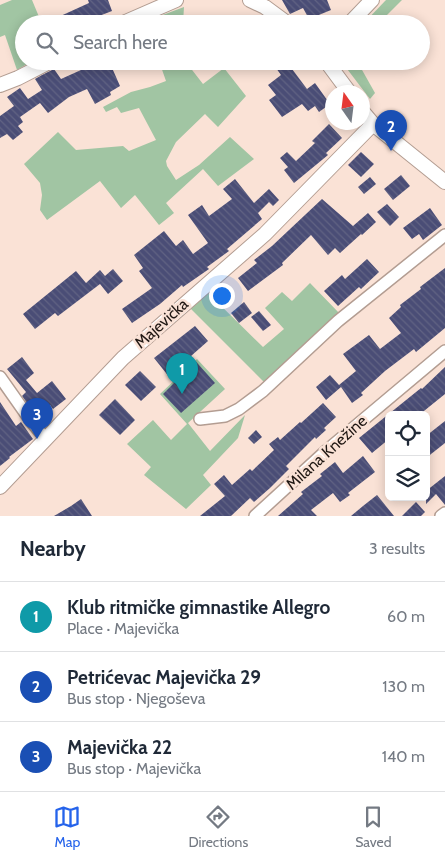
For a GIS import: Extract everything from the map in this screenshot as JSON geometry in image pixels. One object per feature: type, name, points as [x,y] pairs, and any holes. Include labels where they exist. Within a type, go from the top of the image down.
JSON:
[{"type":"street","points":[[142,15],[176,0]]},
{"type":"street","points":[[250,0],[276,15]]},
{"type":"street","points":[[358,15],[372,0]]},
{"type":"street","points":[[0,85],[34,70]]},
{"type":"street","points":[[333,70],[344,85]]},
{"type":"street","points":[[370,121],[445,182]]},
{"type":"street","name":"Majevička","points":[[0,488],[86,394],[123,358],[265,234],[372,124]]},
{"type":"street","points":[[200,419],[225,416],[239,409],[262,391],[325,332],[445,235]]},
{"type":"street","name":"Milana Knežine","points":[[254,516],[395,390],[445,350]]},
{"type":"street","points":[[0,377],[46,439]]},
{"type":"street","points":[[441,516],[445,513]]},
{"type":"green space","points":[[12,0],[32,0],[38,15],[15,15],[15,64],[5,35],[0,37],[0,5]]},
{"type":"green space","points":[[386,0],[402,0],[387,15],[372,15]]},
{"type":"green space","points":[[184,7],[184,15],[163,15]]},
{"type":"green space","points":[[162,70],[192,70],[203,84],[221,70],[226,70],[246,96],[218,127],[205,114],[176,142],[166,161],[176,180],[199,165],[230,137],[254,159],[218,186],[203,169],[166,203],[174,213],[159,225],[135,195],[121,208],[100,181],[47,220],[40,210],[42,195],[40,183],[24,164],[58,132],[76,150],[123,146],[129,151],[156,140],[139,108],[121,113],[117,107],[106,112],[103,107],[131,92],[166,81]]},
{"type":"green space","points":[[348,70],[362,70],[375,93],[370,99],[370,85],[359,85]]},
{"type":"green space","points":[[310,283],[340,314],[264,382],[190,308],[208,293],[263,347],[284,329],[265,308],[282,292],[292,301]]},
{"type":"green space","points":[[197,359],[225,389],[188,423],[210,451],[245,415],[238,438],[203,475],[211,485],[186,509],[144,475],[151,467],[127,444],[153,420],[171,440],[187,424],[160,394]]},
{"type":"building","points":[[88,0],[108,0],[112,11],[102,15],[63,15],[89,3]]},
{"type":"building","points":[[282,0],[327,0],[331,10],[319,15],[307,15],[303,8],[290,14]]},
{"type":"building","points":[[52,70],[55,70],[61,79],[81,70],[113,70],[120,86],[110,92],[111,95],[95,104],[87,89],[69,97],[48,113],[40,103],[20,117],[23,122],[18,126],[23,132],[13,140],[7,134],[0,138],[0,116],[14,106],[7,97],[20,88],[28,99],[42,90],[35,79]]},
{"type":"building","points":[[277,70],[293,70],[307,89],[315,83],[325,97],[325,108],[319,112],[315,106],[308,111],[302,104],[282,117],[269,100],[276,95],[268,85],[281,75]]},
{"type":"building","points":[[325,128],[325,130],[335,130],[342,138],[326,153],[328,155],[294,183],[284,170],[288,167],[280,158],[287,152],[296,161],[315,143],[312,141]]},
{"type":"building","points":[[361,152],[374,164],[361,177],[348,165]]},
{"type":"building","points":[[401,175],[410,186],[393,200],[384,189]]},
{"type":"building","points":[[370,177],[376,184],[364,194],[358,187]]},
{"type":"building","points":[[235,179],[254,203],[269,189],[279,200],[273,206],[269,202],[258,213],[262,219],[227,249],[229,251],[207,267],[209,269],[183,287],[182,285],[160,304],[132,323],[122,309],[152,288],[139,271],[143,268],[134,255],[164,231],[176,246],[183,240],[193,254],[208,243],[188,215],[202,205],[209,216],[232,199],[223,189]]},
{"type":"building","points":[[322,199],[353,226],[368,213],[376,222],[340,253],[335,248],[328,255],[311,235],[282,263],[283,265],[248,291],[238,278],[257,263],[254,260],[272,246]]},
{"type":"building","points":[[387,204],[399,217],[390,226],[377,212]]},
{"type":"building","points":[[430,208],[442,225],[423,240],[419,234],[412,239],[403,228]]},
{"type":"building","points":[[367,259],[379,272],[361,289],[359,287],[338,306],[324,291],[342,275],[345,279]]},
{"type":"building","points":[[445,268],[445,328],[416,352],[414,349],[385,371],[361,393],[363,395],[352,403],[341,387],[326,400],[316,387],[330,375],[339,385],[356,371],[343,354],[369,335],[380,349],[401,333],[389,318],[401,307],[400,305],[421,289],[420,287]]},
{"type":"building","points":[[113,269],[123,281],[108,294],[100,284],[58,316],[55,313],[35,329],[23,314],[76,271],[86,283],[100,270],[105,276]]},
{"type":"building","points":[[244,302],[252,313],[239,323],[231,313]]},
{"type":"building","points":[[259,311],[271,325],[263,331],[251,317]]},
{"type":"building","points":[[195,326],[208,341],[191,356],[215,383],[181,413],[163,394],[174,383],[154,358]]},
{"type":"building","points":[[22,357],[34,373],[26,380],[37,393],[52,381],[66,399],[53,409],[50,405],[37,417],[22,396],[26,392],[7,369]]},
{"type":"building","points":[[445,367],[445,394],[424,411],[392,411],[421,388]]},
{"type":"building","points":[[140,371],[156,387],[141,401],[125,385]]},
{"type":"building","points":[[115,399],[135,420],[120,435],[99,415]]},
{"type":"building","points":[[0,402],[16,426],[21,422],[33,439],[0,466]]},
{"type":"building","points":[[323,403],[336,417],[324,428],[326,430],[316,439],[315,437],[286,466],[289,469],[270,488],[254,502],[250,498],[231,516],[200,516],[225,496],[214,484],[224,475],[232,485],[250,469],[252,471],[274,450],[269,444],[278,437],[280,440]]},
{"type":"building","points":[[385,417],[385,442],[372,453],[359,438]]},
{"type":"building","points":[[445,421],[445,443],[430,455],[430,433]]},
{"type":"building","points":[[256,430],[262,437],[254,444],[248,438]]},
{"type":"building","points":[[363,456],[375,472],[348,493],[350,495],[340,502],[333,493],[311,510],[317,516],[278,516],[303,494],[301,492],[322,476],[320,474],[335,462],[343,473]]},
{"type":"building","points":[[445,476],[445,505],[436,494],[430,500],[430,488]]},
{"type":"building","points":[[377,495],[394,516],[351,516],[363,506]]},
{"type":"building","points":[[81,499],[92,516],[54,516],[71,506]]},
{"type":"building","points":[[416,502],[425,512],[421,516],[402,516]]},
{"type":"place","name":"Petrićevac Majevička 29","points":[[391,151]]},
{"type":"place","name":"Klub ritmičke gimnastike Allegro","points":[[182,394]]},
{"type":"place","name":"Majevička 22","points":[[37,439]]}]
